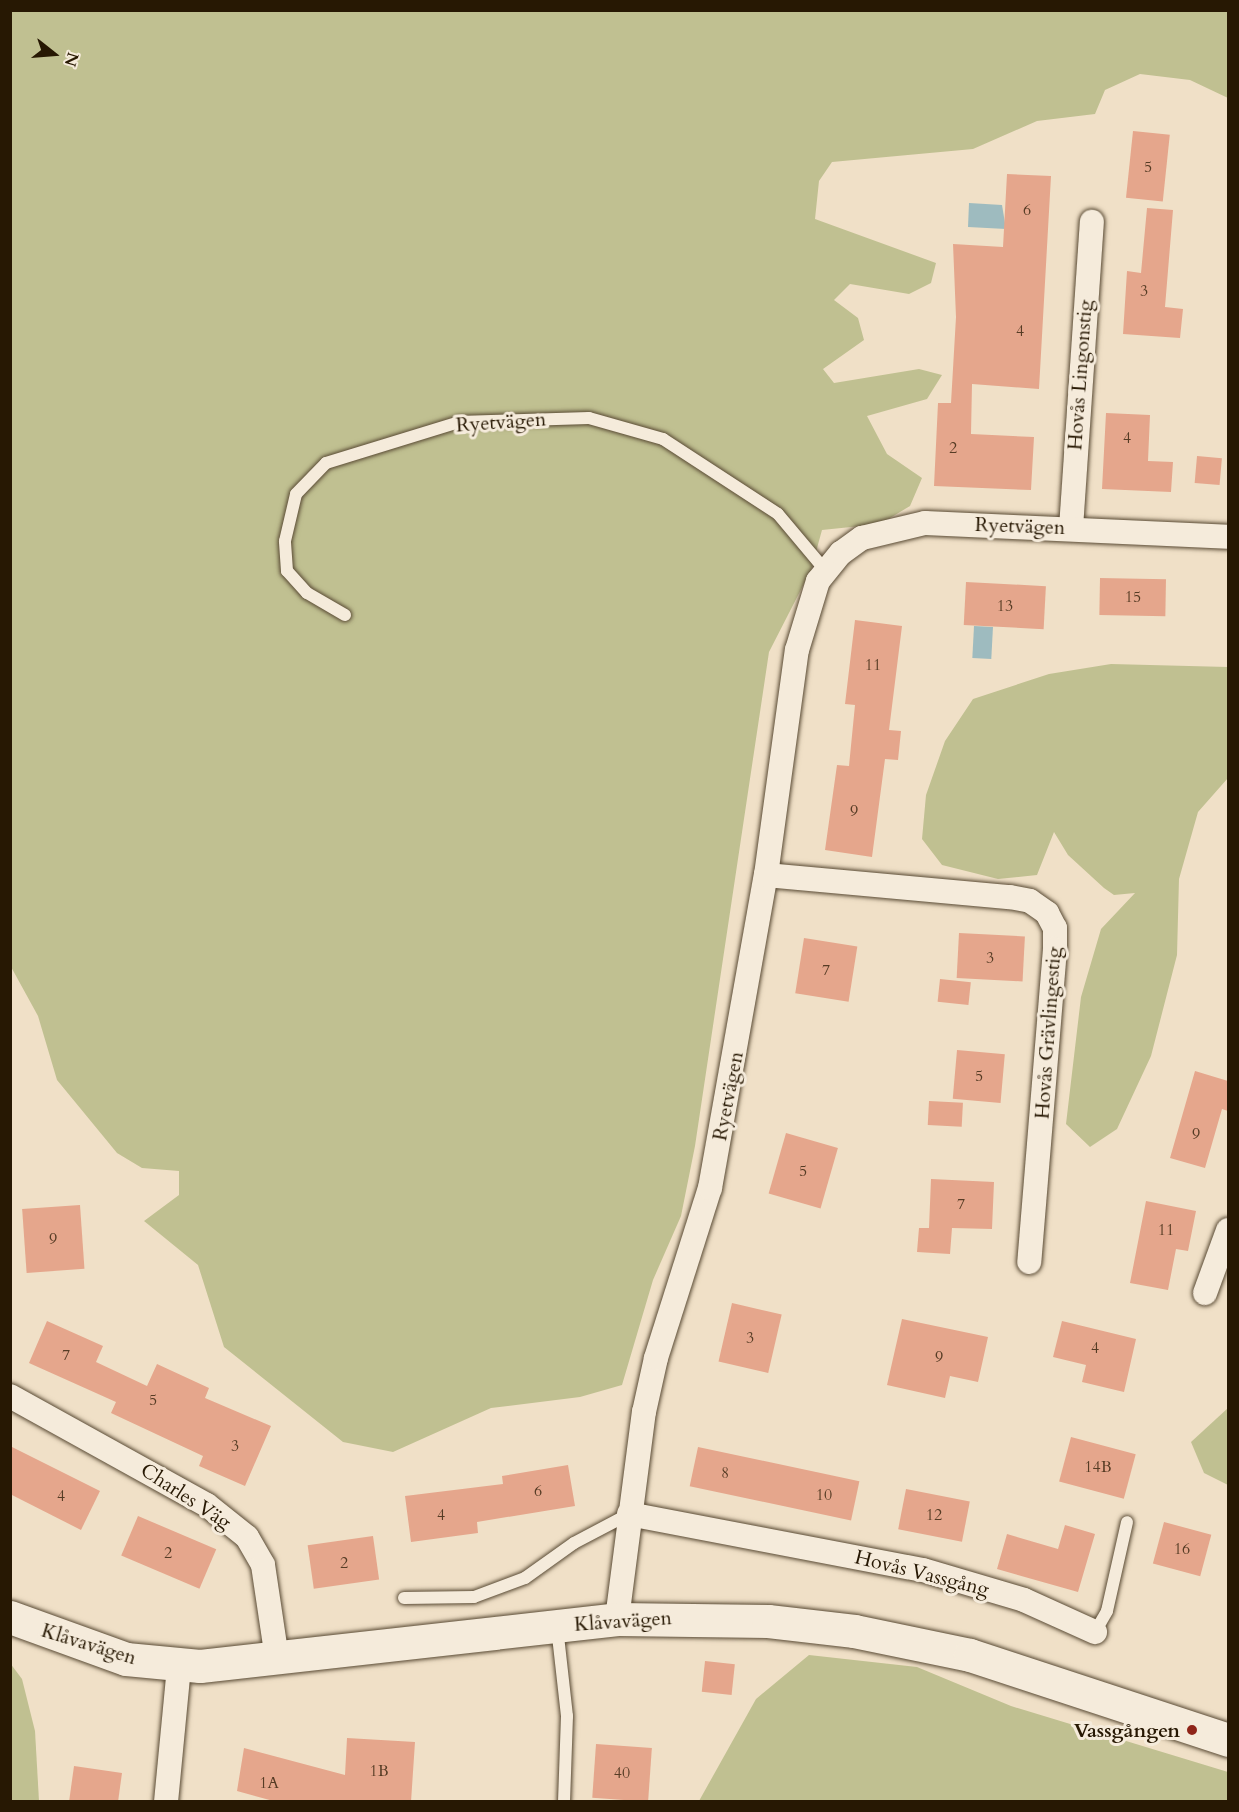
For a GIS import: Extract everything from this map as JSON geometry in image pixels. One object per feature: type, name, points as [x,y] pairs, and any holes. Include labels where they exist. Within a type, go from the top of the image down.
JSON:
[{"type":"street","name":"Hovås Lingonstig","points":[[1071,528],[1092,222]]},
{"type":"street","name":"Ryetvägen","points":[[617,1619],[629,1514],[656,1358],[710,1188],[766,875],[797,650],[806,608],[825,570],[862,538],[894,528],[925,523],[1228,537]]},
{"type":"street","name":"Hovås Grävlingestig","points":[[766,875],[1010,897],[1030,901],[1047,913],[1055,928],[1055,949],[1029,1262]]},
{"type":"street","points":[[1205,1293],[1228,1230]]},
{"type":"street","name":"Charles Väg","points":[[10,1396],[207,1505],[247,1537],[263,1565],[277,1659]]},
{"type":"street","name":"Hovås Vassgång","points":[[629,1514],[923,1570],[1024,1600],[1095,1632]]},
{"type":"street","name":"Klåvavägen","points":[[10,1617],[126,1659],[179,1666],[277,1659],[617,1619],[768,1621],[911,1641],[970,1655],[1228,1740]]},
{"type":"street","points":[[166,1802],[179,1666]]},
{"type":"lane","name":"Ryetvägen","points":[[345,615],[307,593],[287,571],[285,541],[296,494],[326,463],[459,422],[590,418],[663,439],[778,514],[825,570]]},
{"type":"lane","points":[[404,1598],[474,1597],[525,1578],[574,1543],[629,1514]]},
{"type":"lane","name":"Hovås Vassgång","points":[[1095,1632],[1107,1611],[1126,1522]]},
{"type":"lane","points":[[557,1626],[568,1737],[564,1802]]},
{"type":"green space","points":[[10,11],[1228,11],[1228,98],[1190,80],[1140,74],[1105,90],[1095,114],[1037,121],[973,149],[832,162],[819,181],[815,219],[936,263],[931,283],[909,294],[850,284],[834,300],[858,318],[864,340],[823,369],[834,383],[919,369],[942,375],[927,399],[867,416],[887,454],[922,478],[910,506],[880,524],[822,530],[811,570],[769,652],[695,1146],[681,1216],[653,1280],[622,1385],[580,1397],[491,1408],[393,1452],[343,1442],[224,1347],[198,1265],[144,1221],[179,1195],[179,1171],[142,1168],[117,1153],[57,1080],[38,1016],[10,965]]},
{"type":"green space","points":[[1111,664],[1228,667],[1228,778],[1198,812],[1179,879],[1177,955],[1151,1056],[1117,1129],[1090,1147],[1066,1124],[1081,997],[1101,929],[1135,893],[1114,895],[1104,888],[1068,855],[1054,832],[1037,875],[998,879],[942,865],[922,839],[926,795],[945,741],[973,699],[1049,674]]},
{"type":"green space","points":[[1228,1408],[1228,1485],[1204,1473],[1191,1442]]},
{"type":"green space","points":[[809,1655],[917,1667],[1011,1706],[1228,1772],[1228,1801],[699,1801],[756,1699]]},
{"type":"green space","points":[[10,1663],[22,1679],[35,1731],[39,1801],[11,1801]]},
{"type":"water","points":[[969,203],[1002,205],[1006,229],[968,227]]},
{"type":"water","points":[[974,626],[993,627],[991,659],[972,658]]},
{"type":"building","points":[[1133,131],[1170,135],[1163,202],[1126,198]]},
{"type":"building","points":[[1007,174],[1051,176],[1039,389],[972,384],[971,434],[1034,437],[1031,490],[934,486],[938,403],[951,403],[956,317],[953,244],[1003,247]]},
{"type":"building","points":[[1147,208],[1173,210],[1165,307],[1183,309],[1180,338],[1123,334],[1127,271],[1141,273]]},
{"type":"building","points":[[1106,413],[1150,415],[1148,461],[1173,462],[1171,492],[1102,489]]},
{"type":"building","points":[[1197,456],[1222,458],[1220,485],[1195,483]]},
{"type":"building","points":[[1100,578],[1166,579],[1165,616],[1099,615]]},
{"type":"building","points":[[966,582],[1046,586],[1044,629],[964,625]]},
{"type":"building","points":[[855,620],[902,626],[889,730],[901,731],[898,760],[885,759],[872,857],[825,850],[837,765],[849,766],[855,705],[845,704]]},
{"type":"building","points":[[959,933],[1025,936],[1023,981],[957,978]]},
{"type":"building","points":[[804,938],[857,946],[849,1002],[795,993]]},
{"type":"building","points":[[940,979],[971,982],[968,1005],[938,1002]]},
{"type":"building","points":[[957,1050],[1005,1054],[1001,1103],[953,1099]]},
{"type":"building","points":[[1195,1071],[1228,1081],[1228,1111],[1222,1109],[1205,1168],[1170,1158]]},
{"type":"building","points":[[929,1101],[963,1103],[962,1127],[928,1125]]},
{"type":"building","points":[[786,1133],[838,1148],[821,1208],[769,1194]]},
{"type":"building","points":[[931,1179],[994,1182],[992,1229],[952,1228],[950,1254],[917,1252],[919,1228],[929,1228]]},
{"type":"building","points":[[1146,1201],[1196,1211],[1188,1251],[1176,1249],[1168,1290],[1130,1283]]},
{"type":"building","points":[[80,1205],[84,1269],[27,1273],[22,1209]]},
{"type":"building","points":[[732,1303],[782,1314],[768,1373],[719,1361]]},
{"type":"building","points":[[902,1319],[988,1337],[978,1382],[950,1376],[945,1398],[887,1385]]},
{"type":"building","points":[[47,1321],[103,1346],[96,1362],[147,1386],[157,1364],[209,1388],[205,1398],[271,1426],[245,1486],[199,1466],[203,1456],[111,1413],[116,1402],[29,1363]]},
{"type":"building","points":[[1062,1321],[1136,1339],[1124,1392],[1082,1382],[1086,1365],[1053,1357]]},
{"type":"building","points":[[1071,1437],[1136,1454],[1124,1499],[1059,1481]]},
{"type":"building","points":[[10,1446],[100,1491],[81,1530],[10,1494]]},
{"type":"building","points":[[698,1447],[859,1481],[851,1520],[690,1486]]},
{"type":"building","points":[[568,1465],[575,1506],[477,1522],[478,1533],[411,1542],[405,1496],[503,1484],[502,1476]]},
{"type":"building","points":[[906,1489],[970,1501],[962,1542],[898,1529]]},
{"type":"building","points":[[138,1516],[216,1549],[199,1589],[121,1556]]},
{"type":"building","points":[[1164,1522],[1211,1535],[1200,1576],[1153,1564]]},
{"type":"building","points":[[1065,1525],[1095,1534],[1078,1592],[997,1569],[1007,1534],[1058,1549]]},
{"type":"building","points":[[373,1536],[379,1580],[314,1589],[308,1545]]},
{"type":"building","points":[[705,1661],[735,1664],[732,1695],[702,1692]]},
{"type":"building","points":[[347,1738],[415,1742],[411,1802],[277,1802],[237,1791],[244,1748],[345,1775]]},
{"type":"building","points":[[596,1744],[652,1748],[648,1802],[592,1798]]},
{"type":"building","points":[[74,1766],[122,1773],[118,1802],[69,1802]]},
{"type":"place","name":"Vassgången","points":[[1192,1730]]}]
